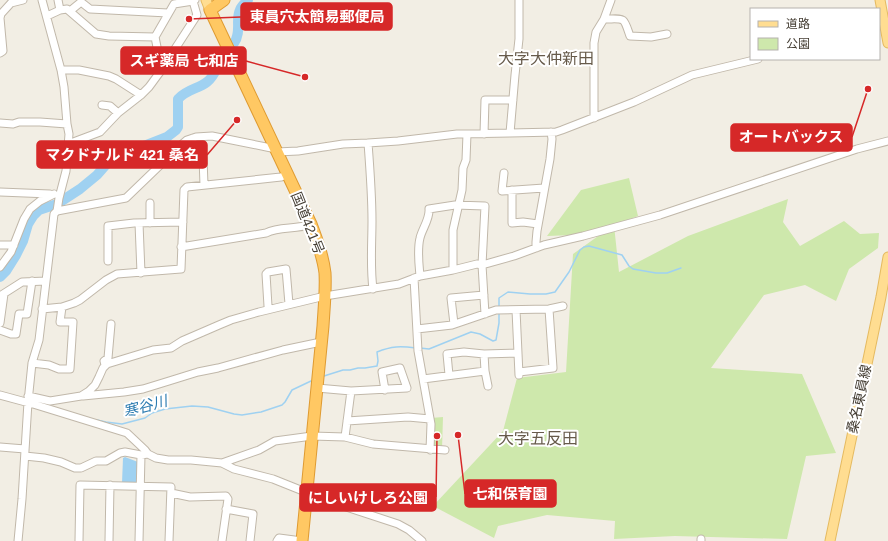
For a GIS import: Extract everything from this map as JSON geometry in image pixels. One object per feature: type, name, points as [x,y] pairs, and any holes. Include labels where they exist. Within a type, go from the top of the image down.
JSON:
[{"type":"highway","name":"国道421号","points":[[224,0],[208,5],[311,224],[322,257],[325,296],[322,342],[302,541]]},
{"type":"main road","points":[[880,0],[888,42]]},
{"type":"main road","name":"桑名東員線","points":[[830,541],[888,257]]},
{"type":"street","points":[[0,53],[3,51],[0,18],[1,14],[11,3],[23,0]]},
{"type":"street","points":[[18,541],[28,398],[32,363],[39,340],[54,214],[57,210],[58,195],[66,170],[69,134],[61,70],[42,0]]},
{"type":"street","points":[[58,0],[60,10]]},
{"type":"street","points":[[510,133],[519,39],[519,0]]},
{"type":"street","points":[[594,118],[594,43],[596,32],[604,19],[610,0]]},
{"type":"street","points":[[68,144],[100,132],[118,113],[149,87],[197,15],[194,1],[174,4],[155,37],[158,52]]},
{"type":"street","points":[[70,11],[81,2],[90,9],[168,13]]},
{"type":"street","points":[[47,16],[60,10],[67,9],[96,34],[109,36],[155,37]]},
{"type":"street","points":[[604,19],[621,19],[624,21],[630,36],[651,37],[667,34]]},
{"type":"street","points":[[57,210],[126,198],[187,140],[201,136],[212,136],[277,151],[298,151],[343,144],[457,134],[551,132],[562,130],[634,102],[692,75],[754,60]]},
{"type":"street","points":[[61,70],[79,70],[109,76],[141,95]]},
{"type":"street","points":[[484,134],[485,100],[513,100]]},
{"type":"street","points":[[102,104],[110,106],[118,113]]},
{"type":"street","points":[[0,123],[13,124],[19,122],[40,122],[67,124]]},
{"type":"street","points":[[536,248],[538,224],[552,139],[551,132]]},
{"type":"street","points":[[453,270],[453,230],[462,190],[463,168],[466,160],[467,134]]},
{"type":"street","points":[[193,138],[192,156],[200,156],[203,158],[204,186]]},
{"type":"street","points":[[81,396],[95,385],[102,368],[107,364],[148,351],[171,348],[195,335],[231,320],[325,296],[399,284],[417,277],[477,264],[482,265],[514,256],[544,245],[660,215],[857,149],[888,142]]},
{"type":"street","points":[[368,143],[372,189],[372,289]]},
{"type":"street","points":[[504,173],[502,191],[544,188]]},
{"type":"street","points":[[42,309],[74,303],[117,274],[141,273],[181,268],[184,190],[187,187],[281,177],[288,174]]},
{"type":"street","points":[[512,190],[512,222],[538,224]]},
{"type":"street","points":[[0,192],[58,195]]},
{"type":"street","points":[[0,266],[14,245],[24,219],[30,209],[40,201],[58,195]]},
{"type":"street","points":[[150,203],[150,223]]},
{"type":"street","points":[[430,450],[430,419],[418,348],[417,329],[417,277],[419,244],[429,209],[459,205],[485,206],[482,265],[485,314]]},
{"type":"street","points":[[108,261],[108,226],[139,223],[183,222]]},
{"type":"street","points":[[139,223],[141,273]]},
{"type":"street","points":[[181,247],[266,233],[272,230],[303,227],[311,224]]},
{"type":"street","points":[[0,245],[14,245]]},
{"type":"street","points":[[270,309],[268,306],[266,274],[268,272],[286,269],[289,304]]},
{"type":"street","points":[[0,322],[2,295],[19,283],[46,281]]},
{"type":"street","points":[[0,330],[11,334],[16,334],[19,314],[26,314],[32,282]]},
{"type":"street","points":[[454,324],[451,298],[484,295]]},
{"type":"street","points":[[32,363],[70,369],[73,322],[60,322],[62,306]]},
{"type":"street","points":[[417,329],[454,324],[499,310],[549,309],[563,306]]},
{"type":"street","points":[[516,310],[519,374],[553,368],[549,309]]},
{"type":"street","points":[[105,366],[104,361],[108,358],[111,324]]},
{"type":"street","points":[[0,395],[50,401],[143,389],[198,372],[283,350],[322,342]]},
{"type":"street","points":[[449,375],[447,354],[464,352],[484,354],[518,353]]},
{"type":"street","points":[[484,354],[488,386]]},
{"type":"street","points":[[423,379],[485,371]]},
{"type":"street","points":[[317,388],[351,391],[385,390]]},
{"type":"street","points":[[345,437],[351,391]]},
{"type":"street","points":[[28,398],[127,433],[145,450],[140,486],[139,541]]},
{"type":"street","points":[[348,421],[408,417],[430,419]]},
{"type":"street","points":[[222,463],[259,450],[275,442],[312,436],[345,437],[373,444],[430,450],[445,450]]},
{"type":"street","points":[[0,447],[25,448]]},
{"type":"street","points":[[25,456],[61,462],[75,468],[81,468],[96,461],[106,462],[120,453],[125,452],[144,454],[168,460],[191,460],[222,463],[234,469],[273,479],[328,501],[398,524],[409,530],[422,541]]},
{"type":"street","points":[[79,541],[80,484],[171,487],[170,541]]},
{"type":"street","points":[[109,541],[110,485]]},
{"type":"street","points":[[171,493],[190,497],[226,496],[228,499],[222,541]]},
{"type":"street","points":[[226,509],[253,514],[250,541]]},
{"type":"street","points":[[277,541],[279,538],[302,541]]},
{"type":"green space","points":[[629,178],[638,216],[614,225],[619,272],[688,236],[788,199],[783,222],[800,246],[844,221],[860,234],[879,233],[878,248],[849,269],[836,301],[805,285],[764,295],[711,368],[802,374],[836,453],[806,456],[787,539],[675,536],[614,539],[615,521],[547,515],[498,526],[494,538],[433,506],[503,431],[517,378],[566,372],[573,254],[601,234],[547,236],[581,190]]},
{"type":"green space","points":[[443,417],[442,449],[431,448],[431,418]]},
{"type":"water","points":[[125,457],[138,462],[138,482],[136,484],[122,483],[123,458]]},
{"type":"waterway","points":[[0,277],[6,271],[16,255],[23,241],[28,224],[39,210],[57,204],[80,189],[97,175],[111,159],[167,137],[176,130],[178,127],[178,99],[185,93],[204,84],[213,76],[222,58],[236,39],[238,34],[238,17],[241,7],[248,0]]},
{"type":"waterway","name":"寒谷川","points":[[499,308],[499,298],[508,292],[530,294],[546,294],[555,292],[569,272],[580,250],[584,247],[589,246],[622,255],[629,266],[633,269],[656,273],[667,273],[681,268]]},
{"type":"waterway","name":"寒谷川","points":[[420,348],[429,349],[471,332],[480,334],[493,341],[496,340],[499,312]]},
{"type":"waterway","name":"寒谷川","points":[[324,376],[343,370],[377,366],[377,352],[382,350],[396,347],[416,348]]},
{"type":"waterway","name":"寒谷川","points":[[97,420],[122,424],[145,418],[152,413],[165,409],[192,406],[208,407],[242,415],[261,412],[282,405],[292,390],[311,381]]},
{"type":"place","name":"東員穴太簡易郵便局","points":[[189,19]]},
{"type":"place","name":"スギ薬局 七和店","points":[[305,77]]},
{"type":"place","name":"オートバックス","points":[[868,89]]},
{"type":"place","name":"マクドナルド 421 桑名","points":[[237,120]]},
{"type":"place","name":"七和保育園","points":[[458,435]]},
{"type":"place","name":"にしいけしろ公園","points":[[437,436]]},
{"type":"district","name":"大字大仲新田","points":[[546,58]]},
{"type":"district","name":"大字五反田","points":[[538,438]]}]
